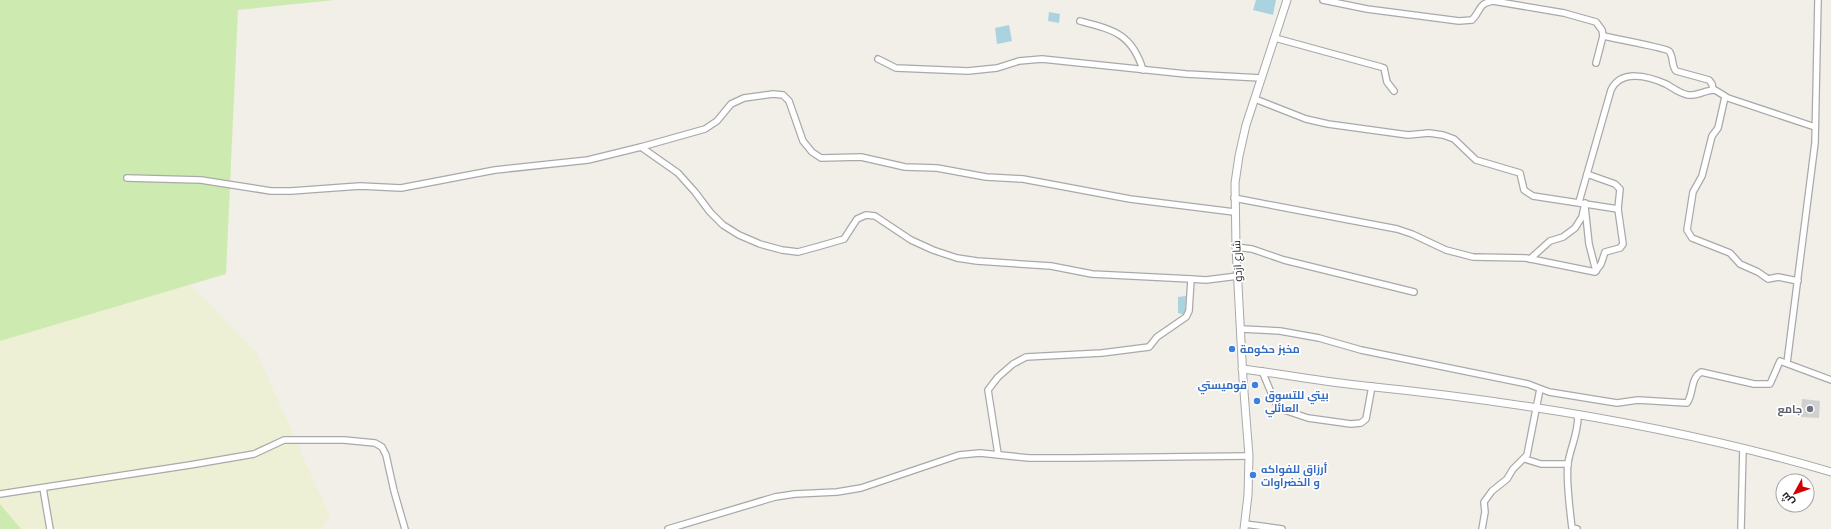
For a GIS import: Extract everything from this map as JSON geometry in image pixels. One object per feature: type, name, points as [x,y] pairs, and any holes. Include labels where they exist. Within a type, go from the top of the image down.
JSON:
[{"type":"street","name":"شارع ازدو","points":[[1245,527],[1249,456],[1242,368],[1234,212],[1236,168],[1241,144],[1254,99],[1287,0]]},
{"type":"street","points":[[1323,0],[1366,9],[1459,21],[1472,20],[1480,6],[1485,2],[1503,1],[1590,19],[1599,25],[1603,36],[1596,63]]},
{"type":"street","points":[[1787,363],[1811,180],[1815,127],[1818,0]]},
{"type":"street","points":[[1080,21],[1095,25],[1127,40],[1138,54],[1143,70]]},
{"type":"street","points":[[1603,36],[1666,49],[1672,55],[1672,65],[1676,71],[1709,80],[1712,84],[1713,90]]},
{"type":"street","points":[[1275,38],[1384,68],[1387,82],[1394,91]]},
{"type":"street","points":[[878,59],[890,66],[903,69],[927,68],[968,71],[997,68],[1019,61],[1042,59],[1143,70],[1261,78]]},
{"type":"street","points":[[1530,259],[1550,241],[1564,237],[1575,228],[1582,217],[1582,203],[1587,174],[1607,101],[1613,86],[1619,80],[1633,76],[1657,81],[1677,91],[1692,95],[1713,90],[1720,92],[1725,97],[1815,127]]},
{"type":"street","points":[[127,178],[201,180],[271,191],[360,186],[402,188],[496,170],[588,160],[641,147],[705,129],[717,121],[731,104],[744,98],[774,94],[783,95],[789,101],[803,141],[812,152],[821,158],[861,157],[905,167],[937,168],[986,177],[1023,178],[1130,199],[1234,212]]},
{"type":"street","points":[[1725,97],[1718,128],[1712,136],[1702,176],[1693,192],[1687,230],[1692,238],[1730,253],[1740,264],[1758,272],[1768,279],[1778,277],[1798,281]]},
{"type":"street","points":[[1254,99],[1306,119],[1328,124],[1408,135],[1429,133],[1443,135],[1454,139],[1476,160],[1520,173],[1522,175],[1521,184],[1528,194],[1618,209]]},
{"type":"street","points":[[641,147],[678,173],[710,212],[723,225],[739,235],[760,244],[782,250],[798,252],[841,241],[848,234],[857,219],[866,216],[875,216],[911,240],[933,250],[957,258],[977,261],[1051,266],[1092,274],[1191,279],[1238,276]]},
{"type":"street","points":[[1234,198],[1397,230],[1412,234],[1446,250],[1473,257],[1530,259],[1590,272],[1596,271],[1606,252],[1620,248],[1623,244],[1618,209],[1619,186],[1587,174]]},
{"type":"street","points":[[1582,203],[1587,214],[1589,244],[1596,271]]},
{"type":"street","points":[[1236,247],[1248,248],[1284,260],[1414,292]]},
{"type":"street","points":[[998,454],[988,390],[991,384],[998,377],[1013,364],[1026,358],[1149,347],[1157,337],[1186,317],[1188,311],[1191,279]]},
{"type":"street","points":[[1241,329],[1280,331],[1312,337],[1361,350],[1528,384],[1540,389],[1617,403],[1638,400],[1683,404],[1687,403],[1690,400],[1695,378],[1701,372],[1766,385],[1770,384],[1780,360],[1831,380]]},
{"type":"street","points":[[1242,368],[1536,408],[1636,424],[1743,448],[1831,472]]},
{"type":"street","points":[[1262,371],[1275,402],[1284,410],[1308,418],[1351,424],[1361,423],[1366,419],[1372,386]]},
{"type":"street","points":[[1482,529],[1485,512],[1484,502],[1492,491],[1507,479],[1513,469],[1524,459],[1528,451],[1540,389]]},
{"type":"street","points":[[1577,529],[1572,528],[1570,515],[1568,464],[1578,429],[1578,415]]},
{"type":"street","points":[[0,494],[254,454],[284,440],[344,440],[375,443],[382,447],[386,455],[394,491],[405,529]]},
{"type":"street","points":[[1741,529],[1743,448]]},
{"type":"street","points":[[668,529],[775,497],[795,494],[837,492],[861,488],[942,459],[959,455],[980,453],[1029,458],[1249,456]]},
{"type":"street","points":[[1524,459],[1541,464],[1568,464]]},
{"type":"street","points":[[43,488],[50,529]]},
{"type":"street","points":[[1245,527],[1282,529]]},
{"type":"shaded area","name":"جامع","points":[[1802,399],[1820,401],[1819,418],[1801,417]]},
{"type":"green space","points":[[0,0],[335,0],[238,10],[226,274],[0,341]]},
{"type":"green space","points":[[0,191],[130,231],[205,299],[257,353],[330,517],[322,529],[0,529]]},
{"type":"green space","points":[[0,504],[21,529],[0,529]]},
{"type":"water","points":[[1256,0],[1276,0],[1273,15],[1253,10]]},
{"type":"water","points":[[1049,12],[1060,14],[1059,23],[1048,21]]},
{"type":"water","points":[[1009,25],[1012,41],[997,44],[995,28]]},
{"type":"water","points":[[1186,296],[1185,315],[1178,313],[1178,297]]},
{"type":"place","name":"مخبز حكومة","points":[[1232,349]]},
{"type":"place","name":"قوميستي","points":[[1255,385]]},
{"type":"place","name":"بيتي للتسوق العائلي","points":[[1257,401]]},
{"type":"place","name":"جامع","points":[[1810,409]]},
{"type":"place","name":"أرزاق للفواكه و الخضراوات","points":[[1253,475]]}]
